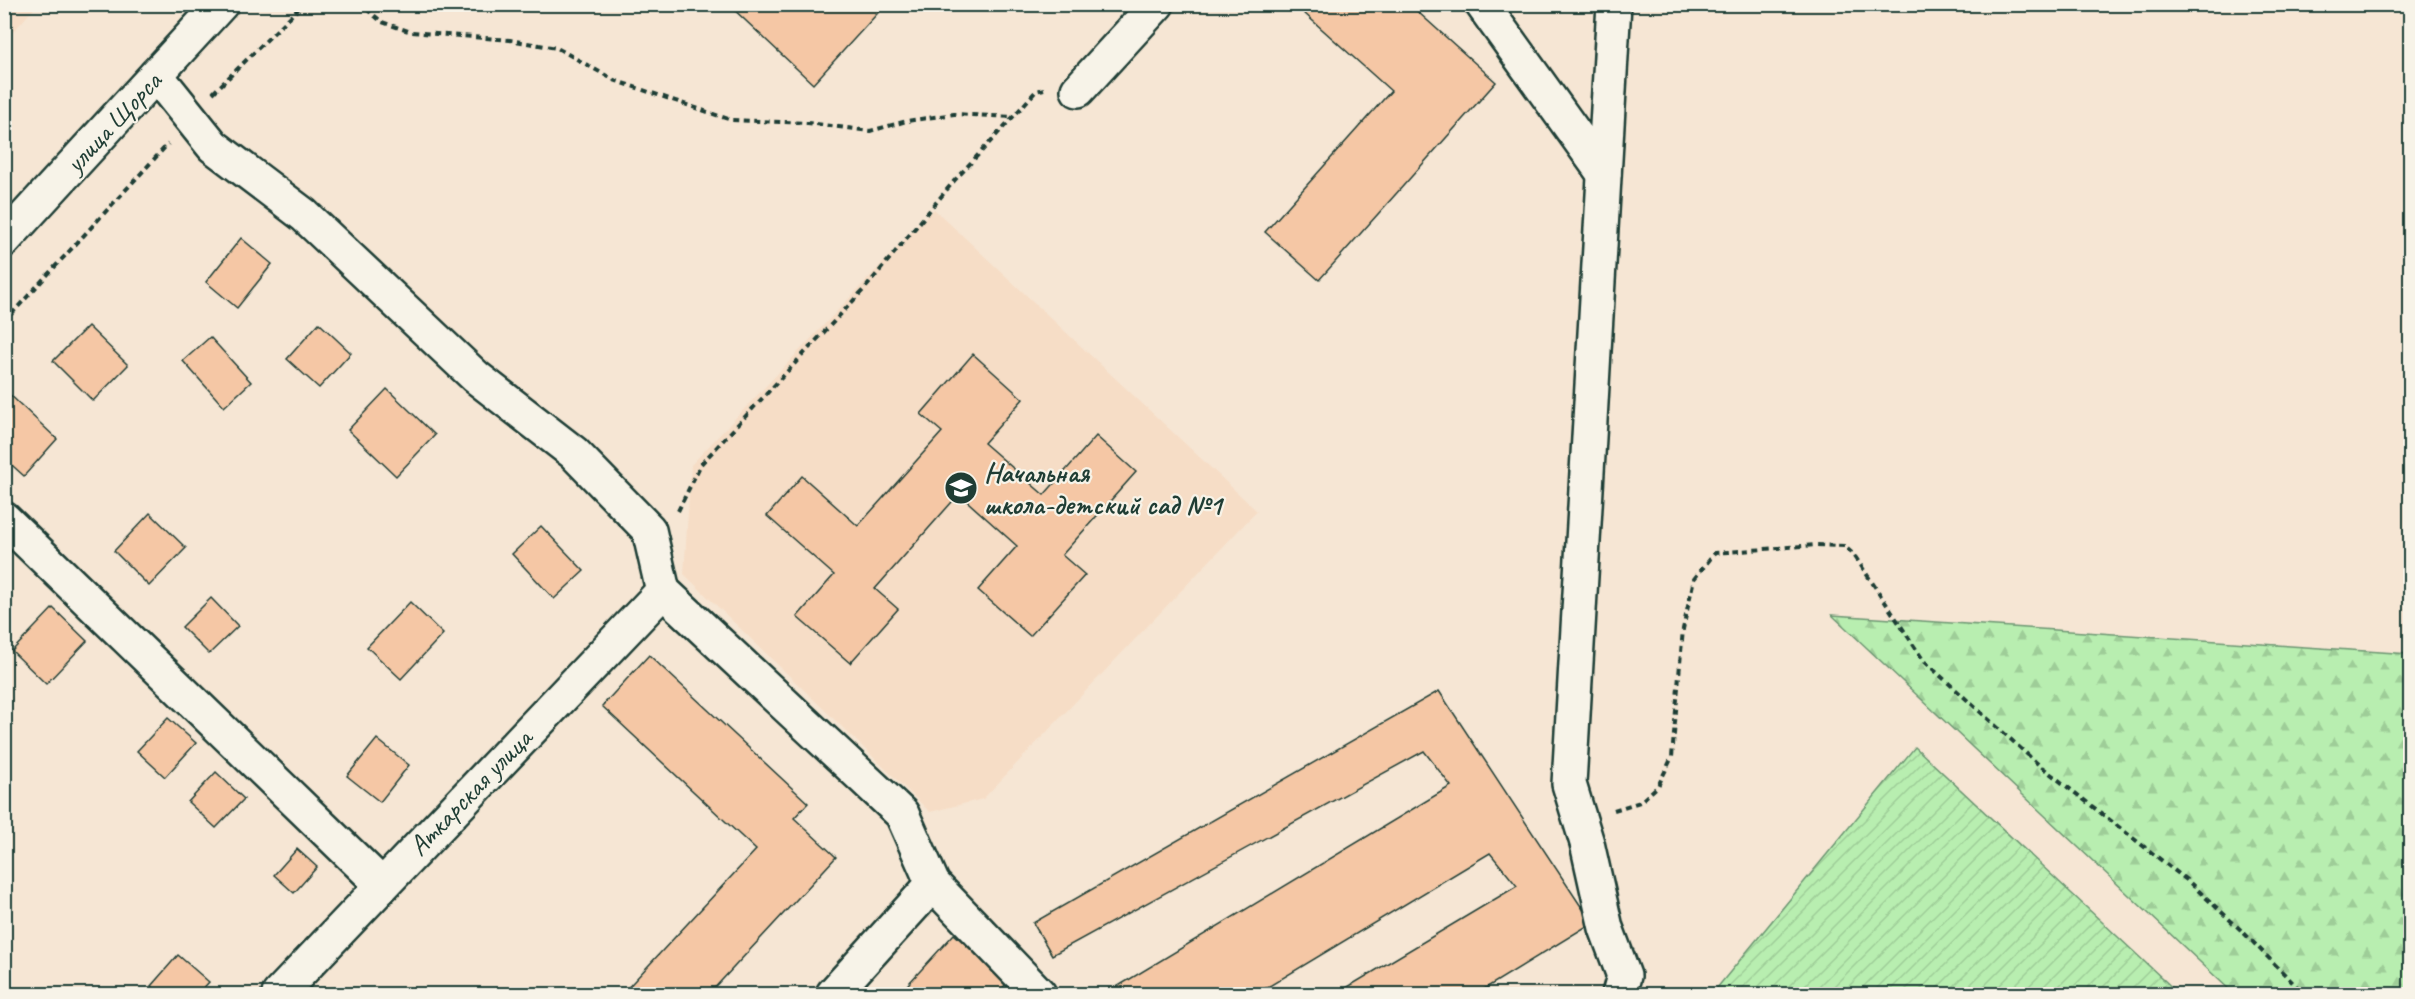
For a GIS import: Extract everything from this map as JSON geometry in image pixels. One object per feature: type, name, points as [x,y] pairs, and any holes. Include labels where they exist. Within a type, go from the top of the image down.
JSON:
[{"type":"street","name":"улица Щорса","points":[[4,240],[221,4]]},
{"type":"street","points":[[1078,90],[1156,4]]},
{"type":"street","points":[[1482,4],[1604,174]]},
{"type":"street","points":[[1614,4],[1569,784],[1587,843],[1606,928],[1624,976],[1619,994]]},
{"type":"street","points":[[156,75],[213,146],[304,215],[476,377],[574,453],[649,530],[663,591],[902,814],[933,884],[1039,994]]},
{"type":"street","points":[[4,519],[382,885]]},
{"type":"street","name":"Аткарская улица","points":[[279,994],[663,591]]},
{"type":"street","points":[[833,994],[933,884]]},
{"type":"path","points":[[4,322],[219,86],[303,4]]},
{"type":"path","points":[[357,4],[382,22],[411,32],[510,40],[557,48],[614,80],[731,120],[808,123],[870,131],[907,121],[954,114],[1013,117]]},
{"type":"path","points":[[676,516],[701,464],[867,286],[954,181],[1036,91],[1064,84],[1078,90]]},
{"type":"path","points":[[1569,784],[1610,812],[1640,802],[1658,786],[1672,758],[1683,630],[1694,579],[1715,553],[1815,545],[1844,546],[1854,555],[1924,661],[2038,765],[2188,881],[2243,932],[2304,994]]},
{"type":"shaded area","points":[[4,5],[37,5],[5,41]]},
{"type":"shaded area","name":"Начальная школа-детский сад №1","points":[[934,209],[1257,511],[983,799],[930,812],[684,574],[691,465]]},
{"type":"green space","points":[[1832,615],[2410,654],[2410,994],[2234,994]]},
{"type":"green space","points":[[1915,747],[2179,994],[1712,994]]},
{"type":"building","points":[[728,4],[886,4],[813,84]]},
{"type":"building","points":[[1294,4],[1409,4],[1496,82],[1319,280],[1265,232],[1391,91]]},
{"type":"building","points":[[241,238],[272,264],[237,308],[206,282]]},
{"type":"building","points":[[319,323],[351,353],[319,388],[287,359]]},
{"type":"building","points":[[88,326],[128,365],[93,401],[53,361]]},
{"type":"building","points":[[210,337],[251,382],[224,407],[183,361]]},
{"type":"building","points":[[973,354],[1023,399],[984,443],[1044,495],[1096,436],[1136,472],[1062,555],[1085,575],[1030,636],[978,590],[1017,546],[959,494],[875,589],[898,609],[850,663],[797,617],[834,575],[767,516],[802,476],[858,526],[942,432],[921,414]]},
{"type":"building","points":[[387,389],[435,435],[396,476],[348,430]]},
{"type":"building","points":[[6,391],[57,439],[24,476],[4,458]]},
{"type":"building","points":[[150,513],[186,548],[149,586],[114,551]]},
{"type":"building","points":[[541,526],[584,571],[554,599],[512,554]]},
{"type":"building","points":[[211,598],[238,626],[209,654],[182,627]]},
{"type":"building","points":[[410,602],[443,634],[401,679],[367,647]]},
{"type":"building","points":[[53,608],[87,641],[46,684],[12,651]]},
{"type":"building","points":[[649,655],[808,803],[794,818],[836,857],[709,994],[622,994],[756,850],[602,706]]},
{"type":"building","points":[[1439,691],[1592,923],[1476,994],[1336,994],[1517,886],[1490,853],[1256,994],[1105,994],[1451,786],[1424,751],[1052,955],[1033,923]]},
{"type":"building","points":[[168,718],[196,743],[165,777],[137,751]]},
{"type":"building","points":[[377,739],[409,765],[380,802],[347,776]]},
{"type":"building","points":[[216,772],[244,799],[216,828],[188,802]]},
{"type":"building","points":[[297,849],[317,867],[294,893],[274,875]]},
{"type":"building","points":[[954,934],[1007,983],[997,994],[899,994]]},
{"type":"building","points":[[178,955],[209,982],[198,994],[161,994],[151,986]]},
{"type":"place","name":"Начальная школа-детский сад №1","points":[[961,488]]}]
